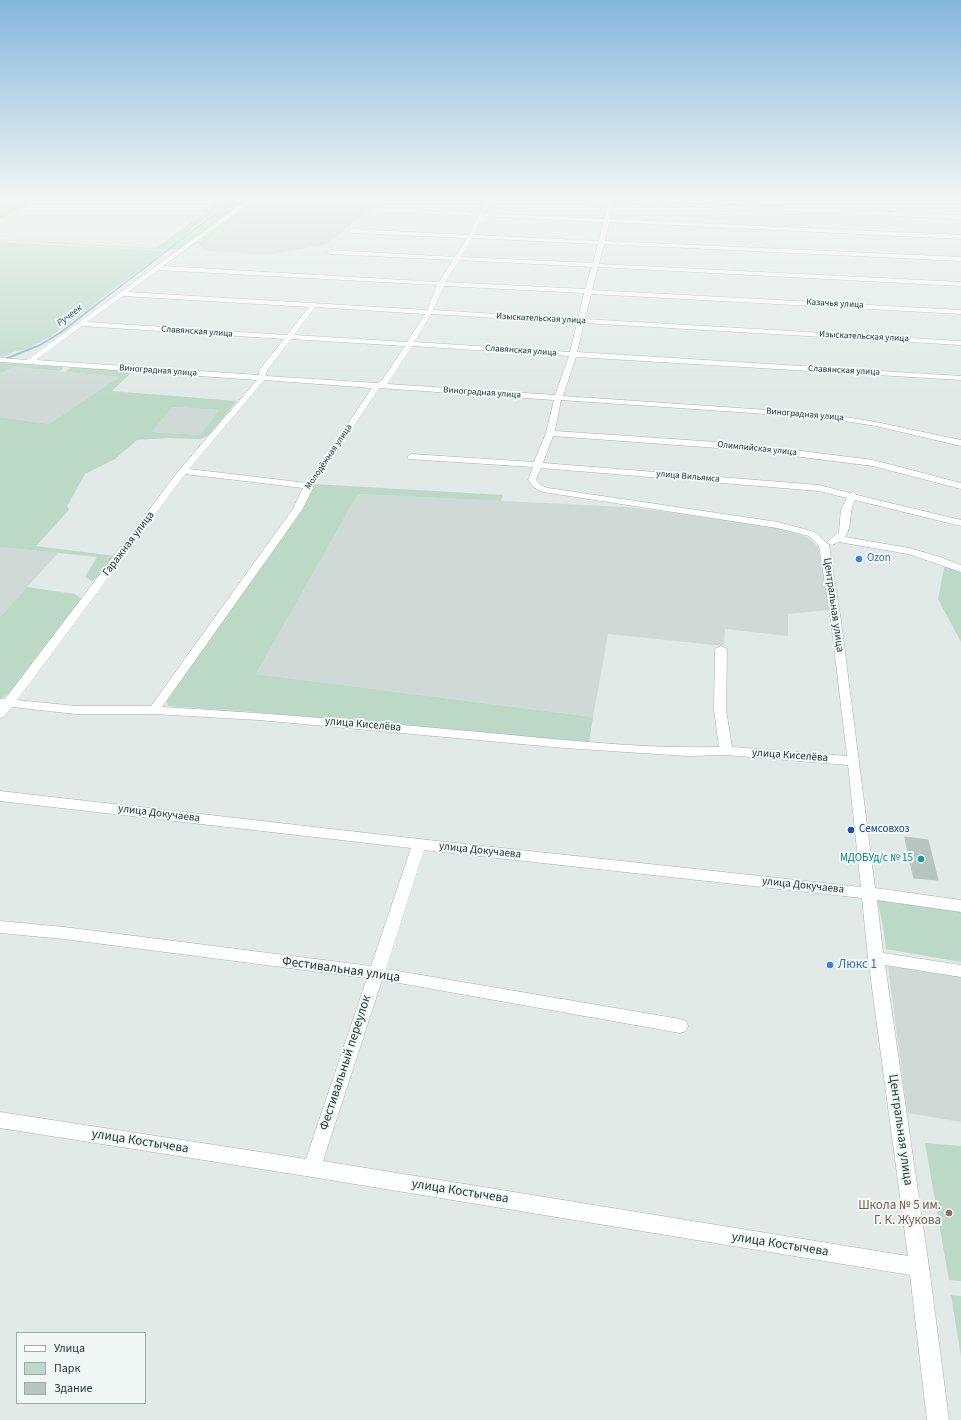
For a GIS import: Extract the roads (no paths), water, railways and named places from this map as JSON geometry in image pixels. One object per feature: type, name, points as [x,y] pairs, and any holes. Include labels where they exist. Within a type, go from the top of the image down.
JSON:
[{"type":"street","points":[[30,361],[164,263]]},
{"type":"street","name":"Молодёжная улица","points":[[154,710],[297,510],[308,486],[378,386],[385,382],[393,371],[408,344],[429,312],[441,284],[453,263]]},
{"type":"street","points":[[548,263],[961,284]]},
{"type":"street","name":"Центральная улица","points":[[596,266],[588,292],[573,355],[558,398],[550,433],[532,480],[533,484],[546,490],[778,525],[812,534],[824,545],[836,621],[854,761],[876,958],[919,1267],[938,1420]]},
{"type":"street","name":"Казачья улица","points":[[157,268],[961,312]]},
{"type":"street","name":"Изыскательская улица","points":[[121,294],[961,343]]},
{"type":"street","name":"Гаражная улица","points":[[0,714],[5,703],[183,471],[262,378],[262,370],[314,306]]},
{"type":"street","name":"Славянская улица","points":[[81,324],[960,380]]},
{"type":"street","name":"Виноградная улица","points":[[0,360],[826,416],[876,424],[961,443]]},
{"type":"street","name":"Олимпийская улица","points":[[550,433],[746,447],[873,463],[961,486]]},
{"type":"street","name":"улица Вильямса","points":[[411,457],[539,465],[820,488],[961,523]]},
{"type":"street","points":[[183,471],[308,486]]},
{"type":"street","points":[[838,539],[846,525],[846,508],[853,495]]},
{"type":"street","points":[[824,545],[838,539],[909,551],[933,558],[961,569]]},
{"type":"street","points":[[722,649],[720,710],[726,751]]},
{"type":"street","name":"улица Киселёва","points":[[5,703],[76,710],[154,710],[259,716],[592,746],[687,752],[726,751],[854,761]]},
{"type":"street","name":"улица Докучаева","points":[[0,796],[419,844],[869,893],[961,906]]},
{"type":"street","name":"Фестивальный переулок","points":[[312,1168],[375,973],[419,844]]},
{"type":"street","name":"Фестивальная улица","points":[[0,927],[64,933],[375,973],[680,1026]]},
{"type":"street","points":[[876,958],[961,971]]},
{"type":"street","name":"улица Костычева","points":[[0,1120],[312,1168],[919,1267]]},
{"type":"waterway","name":"Ручеек","points":[[100,302],[151,263]]},
{"type":"waterway","name":"Ручеек","points":[[0,361],[40,345],[60,333],[101,301]]},
{"type":"place","name":"Ozon","points":[[859,559]]},
{"type":"place","name":"Семсовхоз","points":[[851,830]]},
{"type":"place","name":"МДОБУд/с № 15","points":[[921,859]]},
{"type":"place","name":"Люкс 1","points":[[830,965]]},
{"type":"place","name":"Школа № 5 им. Г. К. Жукова","points":[[949,1213]]}]
